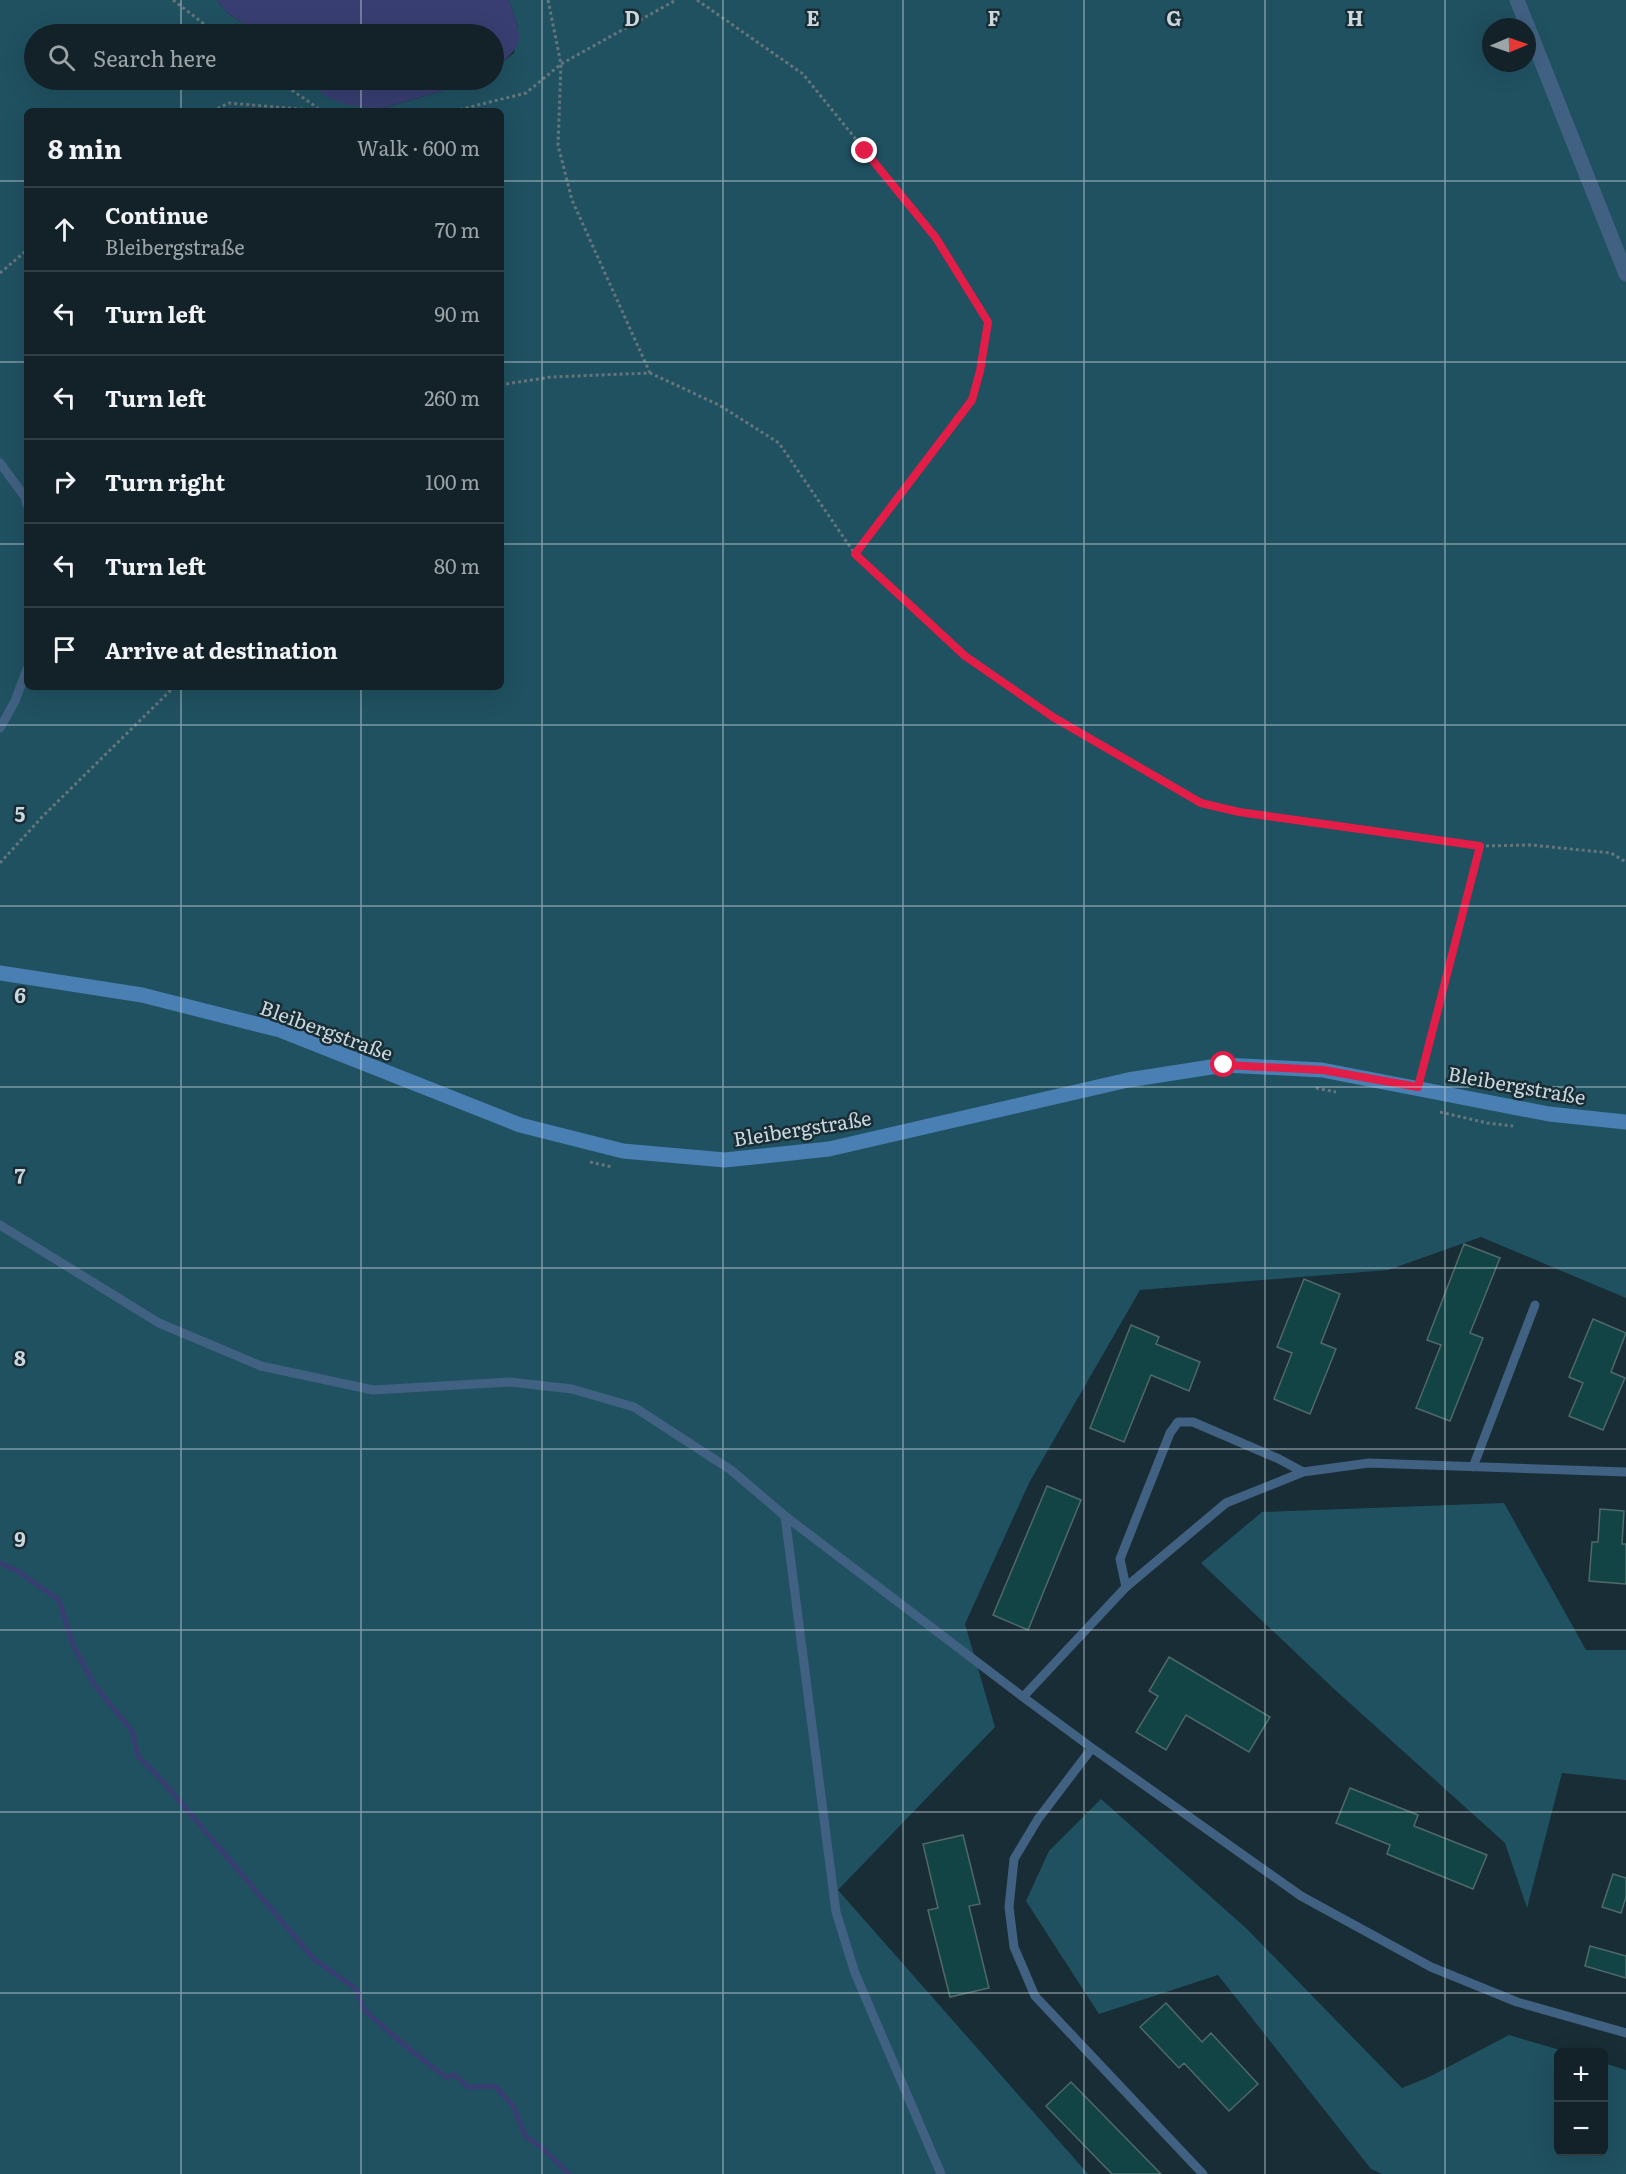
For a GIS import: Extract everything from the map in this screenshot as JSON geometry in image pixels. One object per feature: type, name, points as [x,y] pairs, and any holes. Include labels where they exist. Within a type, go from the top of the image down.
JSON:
[{"type":"street","points":[[1517,0],[1626,274]]},
{"type":"street","name":"Bleibergstraße","points":[[0,973],[142,995],[280,1030],[520,1125],[623,1151],[725,1161],[829,1149],[1128,1080],[1224,1065],[1323,1070],[1548,1114],[1626,1122]]},
{"type":"lane","points":[[0,463],[24,496]]},
{"type":"lane","points":[[0,728],[15,701],[24,677]]},
{"type":"lane","points":[[0,1225],[159,1323],[261,1366],[373,1390],[510,1382],[572,1389],[634,1407],[731,1470],[785,1516],[1023,1697],[1301,1896],[1431,1967],[1517,2002],[1626,2033]]},
{"type":"lane","points":[[1473,1467],[1535,1305]]},
{"type":"lane","points":[[1126,1587],[1120,1559],[1170,1433],[1178,1422],[1193,1422],[1279,1459],[1303,1472]]},
{"type":"lane","points":[[1023,1697],[1126,1587],[1226,1503],[1303,1472],[1369,1463],[1626,1472]]},
{"type":"lane","points":[[785,1516],[836,1912],[866,2002],[941,2174]]},
{"type":"lane","points":[[1092,1748],[1038,1819],[1014,1859],[1009,1907],[1014,1947],[1035,1996],[1203,2174]]},
{"type":"path","points":[[174,0],[204,24]]},
{"type":"path","points":[[548,0],[561,64],[558,145],[572,200],[650,373]]},
{"type":"path","points":[[466,108],[526,93],[561,64],[676,0]]},
{"type":"path","points":[[697,0],[803,74],[936,238],[988,322],[980,371],[972,400],[855,554]]},
{"type":"path","points":[[292,90],[319,108]]},
{"type":"path","points":[[218,108],[229,103],[295,108]]},
{"type":"path","points":[[0,273],[24,253]]},
{"type":"path","points":[[504,385],[550,377],[650,373],[719,405],[780,443],[855,554],[965,656],[1053,717],[1201,803],[1239,812],[1480,846],[1531,845],[1611,853],[1626,862]]},
{"type":"path","points":[[0,863],[42,817],[171,690]]},
{"type":"path","points":[[1418,1087],[1480,846]]},
{"type":"path","points":[[1306,1086],[1339,1092]]},
{"type":"path","points":[[1437,1111],[1487,1123],[1522,1126]]},
{"type":"path","points":[[580,1159],[614,1167]]},
{"type":"shaded area","points":[[0,0],[217,0],[227,13],[245,24],[24,24],[24,90],[324,90],[383,108],[445,90],[504,90],[504,61],[514,53],[518,27],[509,0],[1626,0],[1626,1298],[1481,1237],[1388,1270],[1140,1290],[1029,1483],[965,1624],[995,1727],[838,1890],[1088,2174],[0,2174]]},
{"type":"shaded area","points":[[1504,1503],[1586,1650],[1626,1650],[1626,1780],[1562,1773],[1527,1908],[1505,1843],[1333,1688],[1201,1563],[1262,1512]]},
{"type":"shaded area","points":[[1101,1799],[1247,1929],[1402,2088],[1429,2077],[1509,2035],[1554,2048],[1554,2156],[1608,2156],[1608,2064],[1626,2070],[1626,2174],[1382,2174],[1371,2169],[1218,1975],[1099,2014],[1026,1901],[1049,1851]]},
{"type":"water","points":[[217,0],[509,0],[517,23],[519,39],[517,46],[504,61],[504,24],[245,24],[227,13]]},
{"type":"water","points":[[319,90],[445,90],[383,108],[342,103]]},
{"type":"building","points":[[1464,1244],[1500,1258],[1470,1333],[1483,1338],[1450,1421],[1416,1408],[1441,1345],[1427,1340]]},
{"type":"building","points":[[1304,1279],[1340,1294],[1321,1343],[1336,1349],[1310,1414],[1274,1399],[1292,1353],[1277,1347]]},
{"type":"building","points":[[1593,1319],[1626,1333],[1611,1372],[1625,1378],[1603,1430],[1569,1416],[1583,1383],[1569,1377]]},
{"type":"building","points":[[1131,1325],[1159,1337],[1156,1344],[1200,1362],[1189,1391],[1151,1375],[1124,1442],[1090,1428]]},
{"type":"building","points":[[1047,1486],[1081,1500],[1028,1630],[993,1615]]},
{"type":"building","points":[[1600,1509],[1624,1511],[1622,1544],[1626,1544],[1626,1584],[1589,1581],[1592,1542],[1598,1542]]},
{"type":"building","points":[[1169,1657],[1270,1717],[1249,1752],[1186,1715],[1166,1750],[1136,1732],[1158,1696],[1149,1691]]},
{"type":"building","points":[[1350,1788],[1418,1815],[1414,1826],[1487,1855],[1473,1889],[1387,1854],[1390,1845],[1336,1823]]},
{"type":"building","points":[[963,1835],[980,1904],[969,1906],[989,1988],[950,1997],[928,1910],[938,1908],[923,1844]]},
{"type":"building","points":[[1613,1874],[1626,1878],[1626,1897],[1621,1913],[1602,1907]]},
{"type":"building","points":[[1590,1946],[1626,1956],[1626,1978],[1585,1966]]},
{"type":"building","points":[[1166,2003],[1202,2042],[1211,2033],[1258,2084],[1229,2111],[1184,2063],[1179,2068],[1140,2027]]},
{"type":"building","points":[[1071,2082],[1161,2174],[1112,2174],[1046,2106]]},
{"type":"waterway","points":[[0,1563],[19,1572],[59,1600],[73,1645],[94,1684],[132,1731],[138,1756],[159,1777],[314,1959],[356,1989],[364,2010],[446,2077],[455,2075],[468,2087],[495,2086],[514,2107],[525,2136],[542,2148],[569,2174]]},
{"type":"route","points":[[865,151],[936,238],[988,322],[980,371],[972,400],[855,554],[965,656],[1053,717],[1201,803],[1239,812],[1480,846],[1418,1087],[1323,1070],[1224,1065]]}]
